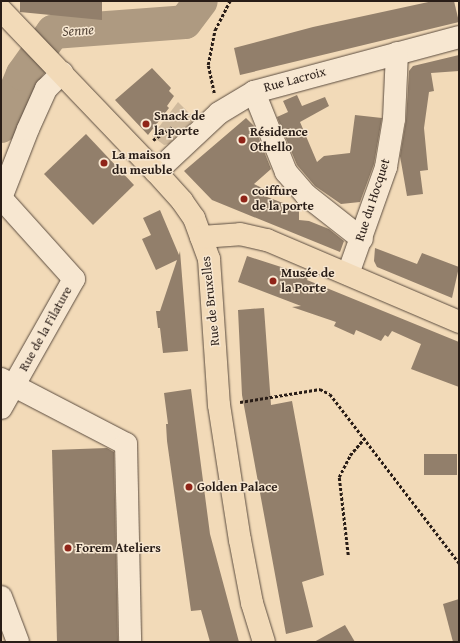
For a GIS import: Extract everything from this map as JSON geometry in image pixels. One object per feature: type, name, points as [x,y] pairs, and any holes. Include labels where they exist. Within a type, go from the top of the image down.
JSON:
[{"type":"main road","name":"Rue de Bruxelles","points":[[1,10],[26,34],[182,201],[201,237],[209,259],[219,405],[240,540],[252,603],[264,642]]},
{"type":"main road","points":[[201,237],[240,234],[267,240],[459,322]]},
{"type":"street","name":"Rue Lacroix","points":[[156,172],[219,113],[254,92],[459,37]]},
{"type":"street","name":"Rue du Hocquet","points":[[348,274],[362,239],[386,167],[394,119],[397,53]]},
{"type":"street","name":"Rue de la Filature","points":[[1,408],[7,383],[74,279],[1,198],[28,129],[46,89],[59,69]]},
{"type":"street","points":[[254,92],[286,172],[306,195],[362,239]]},
{"type":"street","points":[[7,383],[126,444],[130,642]]},
{"type":"street","points":[[1,597],[10,633]]},
{"type":"path","points":[[219,113],[208,65],[215,30],[230,1]]},
{"type":"path","points":[[219,405],[320,389],[330,394],[459,563]]},
{"type":"path","points":[[348,555],[339,477],[350,455],[365,438]]},
{"type":"shaded area","points":[[178,102],[195,119],[169,144],[164,145],[152,136]]},
{"type":"building","points":[[20,1],[102,1],[102,20],[20,12]]},
{"type":"building","points":[[433,1],[454,1],[459,22],[240,75],[234,48],[313,27]]},
{"type":"building","points":[[459,55],[459,71],[431,73],[434,91],[429,92],[424,128],[428,170],[420,171],[423,194],[407,196],[400,156],[406,120],[409,71],[413,66]]},
{"type":"building","points":[[152,68],[171,88],[169,91],[174,96],[167,106],[169,108],[148,135],[115,100]]},
{"type":"building","points":[[297,95],[302,106],[325,97],[329,106],[300,122],[317,162],[324,156],[350,153],[355,115],[382,118],[374,164],[360,202],[341,204],[315,186],[297,165],[277,117],[288,112],[283,101]]},
{"type":"building","points":[[246,118],[254,126],[271,169],[254,184],[264,189],[259,194],[299,209],[299,220],[309,221],[329,229],[344,241],[340,252],[212,200],[184,171]]},
{"type":"building","points":[[86,134],[134,185],[93,225],[44,174]]},
{"type":"building","points":[[160,210],[179,255],[180,251],[188,351],[163,353],[160,328],[158,328],[156,311],[160,311],[177,260],[156,270],[142,239],[151,235],[143,218]]},
{"type":"building","points":[[375,248],[417,264],[422,253],[459,267],[452,298],[377,267],[374,261]]},
{"type":"building","points":[[247,256],[309,276],[307,280],[459,342],[459,387],[411,369],[421,344],[392,331],[388,337],[385,335],[381,341],[356,330],[354,335],[334,326],[336,322],[292,307],[301,306],[238,282]]},
{"type":"building","points":[[264,308],[271,405],[292,401],[324,575],[302,582],[313,627],[286,634],[242,395],[238,310]]},
{"type":"building","points":[[191,389],[210,534],[239,642],[210,642],[201,610],[191,611],[167,441],[166,424],[168,424],[164,393]]},
{"type":"building","points":[[107,448],[114,452],[118,642],[57,642],[52,450]]},
{"type":"building","points":[[424,454],[457,454],[457,475],[424,475]]},
{"type":"building","points":[[459,599],[459,642],[453,642],[443,604]]},
{"type":"building","points":[[345,625],[355,642],[314,642]]},
{"type":"waterway","name":"Senne","points":[[1,126],[23,74],[53,32],[185,22],[201,1]]},
{"type":"place","name":"Snack de la porte","points":[[146,124]]},
{"type":"place","name":"Résidence Othello","points":[[242,140]]},
{"type":"place","name":"La maison du meuble","points":[[104,163]]},
{"type":"place","name":"coiffure de la porte","points":[[244,199]]},
{"type":"place","name":"Musée de la Porte","points":[[273,281]]},
{"type":"place","name":"Golden Palace","points":[[189,487]]},
{"type":"place","name":"Forem Ateliers","points":[[68,548]]}]
